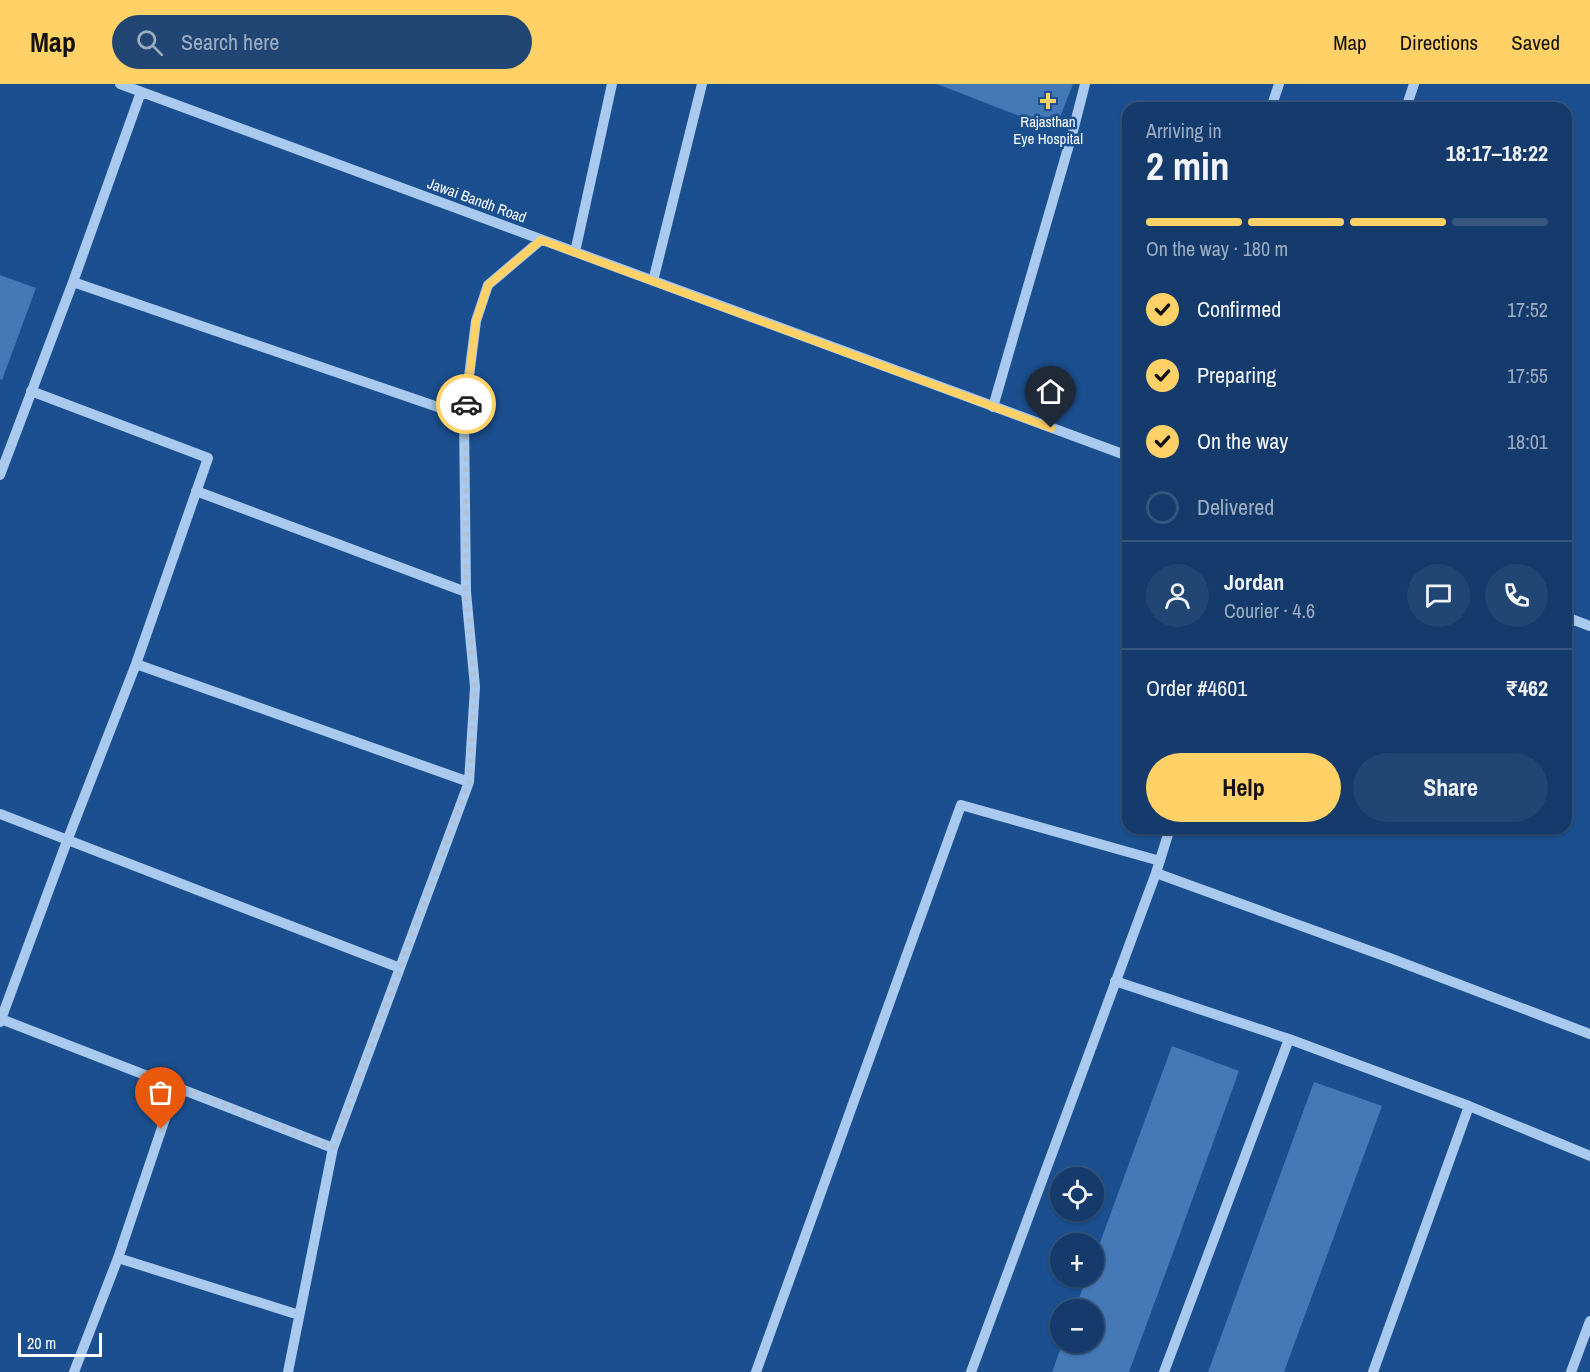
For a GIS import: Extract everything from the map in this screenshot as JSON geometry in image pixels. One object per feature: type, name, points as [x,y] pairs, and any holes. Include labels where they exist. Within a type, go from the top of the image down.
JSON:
[{"type":"street","name":"Jawai Bandh Road","points":[[120,84],[1122,454]]},
{"type":"street","points":[[575,252],[612,84]]},
{"type":"street","points":[[653,281],[702,84]]},
{"type":"street","points":[[993,407],[1085,84]]},
{"type":"street","points":[[1274,102],[1279,84]]},
{"type":"street","points":[[1408,102],[1414,84]]},
{"type":"street","points":[[0,475],[73,282],[141,92]]},
{"type":"street","points":[[288,1372],[333,1148],[469,782],[475,687],[466,592],[464,416],[476,321],[488,285],[541,240]]},
{"type":"street","points":[[73,282],[464,416]]},
{"type":"street","points":[[31,391],[208,458],[136,664],[1,1020],[333,1148]]},
{"type":"street","points":[[196,491],[466,592]]},
{"type":"street","points":[[1572,619],[1590,626]]},
{"type":"street","points":[[136,664],[469,782]]},
{"type":"street","points":[[756,1372],[961,805],[1160,861]]},
{"type":"street","points":[[0,814],[400,968]]},
{"type":"street","points":[[971,1372],[1156,873],[1168,834]]},
{"type":"street","points":[[1156,873],[1590,1034]]},
{"type":"street","points":[[1115,981],[1289,1039],[1468,1106],[1590,1156]]},
{"type":"street","points":[[1164,1372],[1289,1039]]},
{"type":"street","points":[[74,1372],[118,1258],[176,1086]]},
{"type":"street","points":[[1373,1372],[1468,1106]]},
{"type":"street","points":[[118,1258],[298,1315]]},
{"type":"street","points":[[1571,1372],[1590,1321]]},
{"type":"building","points":[[937,84],[1073,84],[1055,130]]},
{"type":"building","points":[[0,275],[36,288],[2,380],[0,379]]},
{"type":"building","points":[[1172,1046],[1239,1071],[1129,1372],[1052,1372],[1059,1353],[1104,1353],[1104,1299],[1079,1299],[1083,1287],[1104,1287],[1104,1233]]},
{"type":"building","points":[[1314,1082],[1382,1106],[1284,1372],[1208,1372]]},
{"type":"way so far","points":[[161,1129],[176,1086],[333,1148],[469,782],[475,687],[466,592],[464,416],[466,404]]},
{"type":"place","name":"Rajasthan Eye Hospital","points":[[1048,101]]},
{"type":"route","points":[[466,404],[476,321],[488,285],[541,240],[1051,428]]}]
